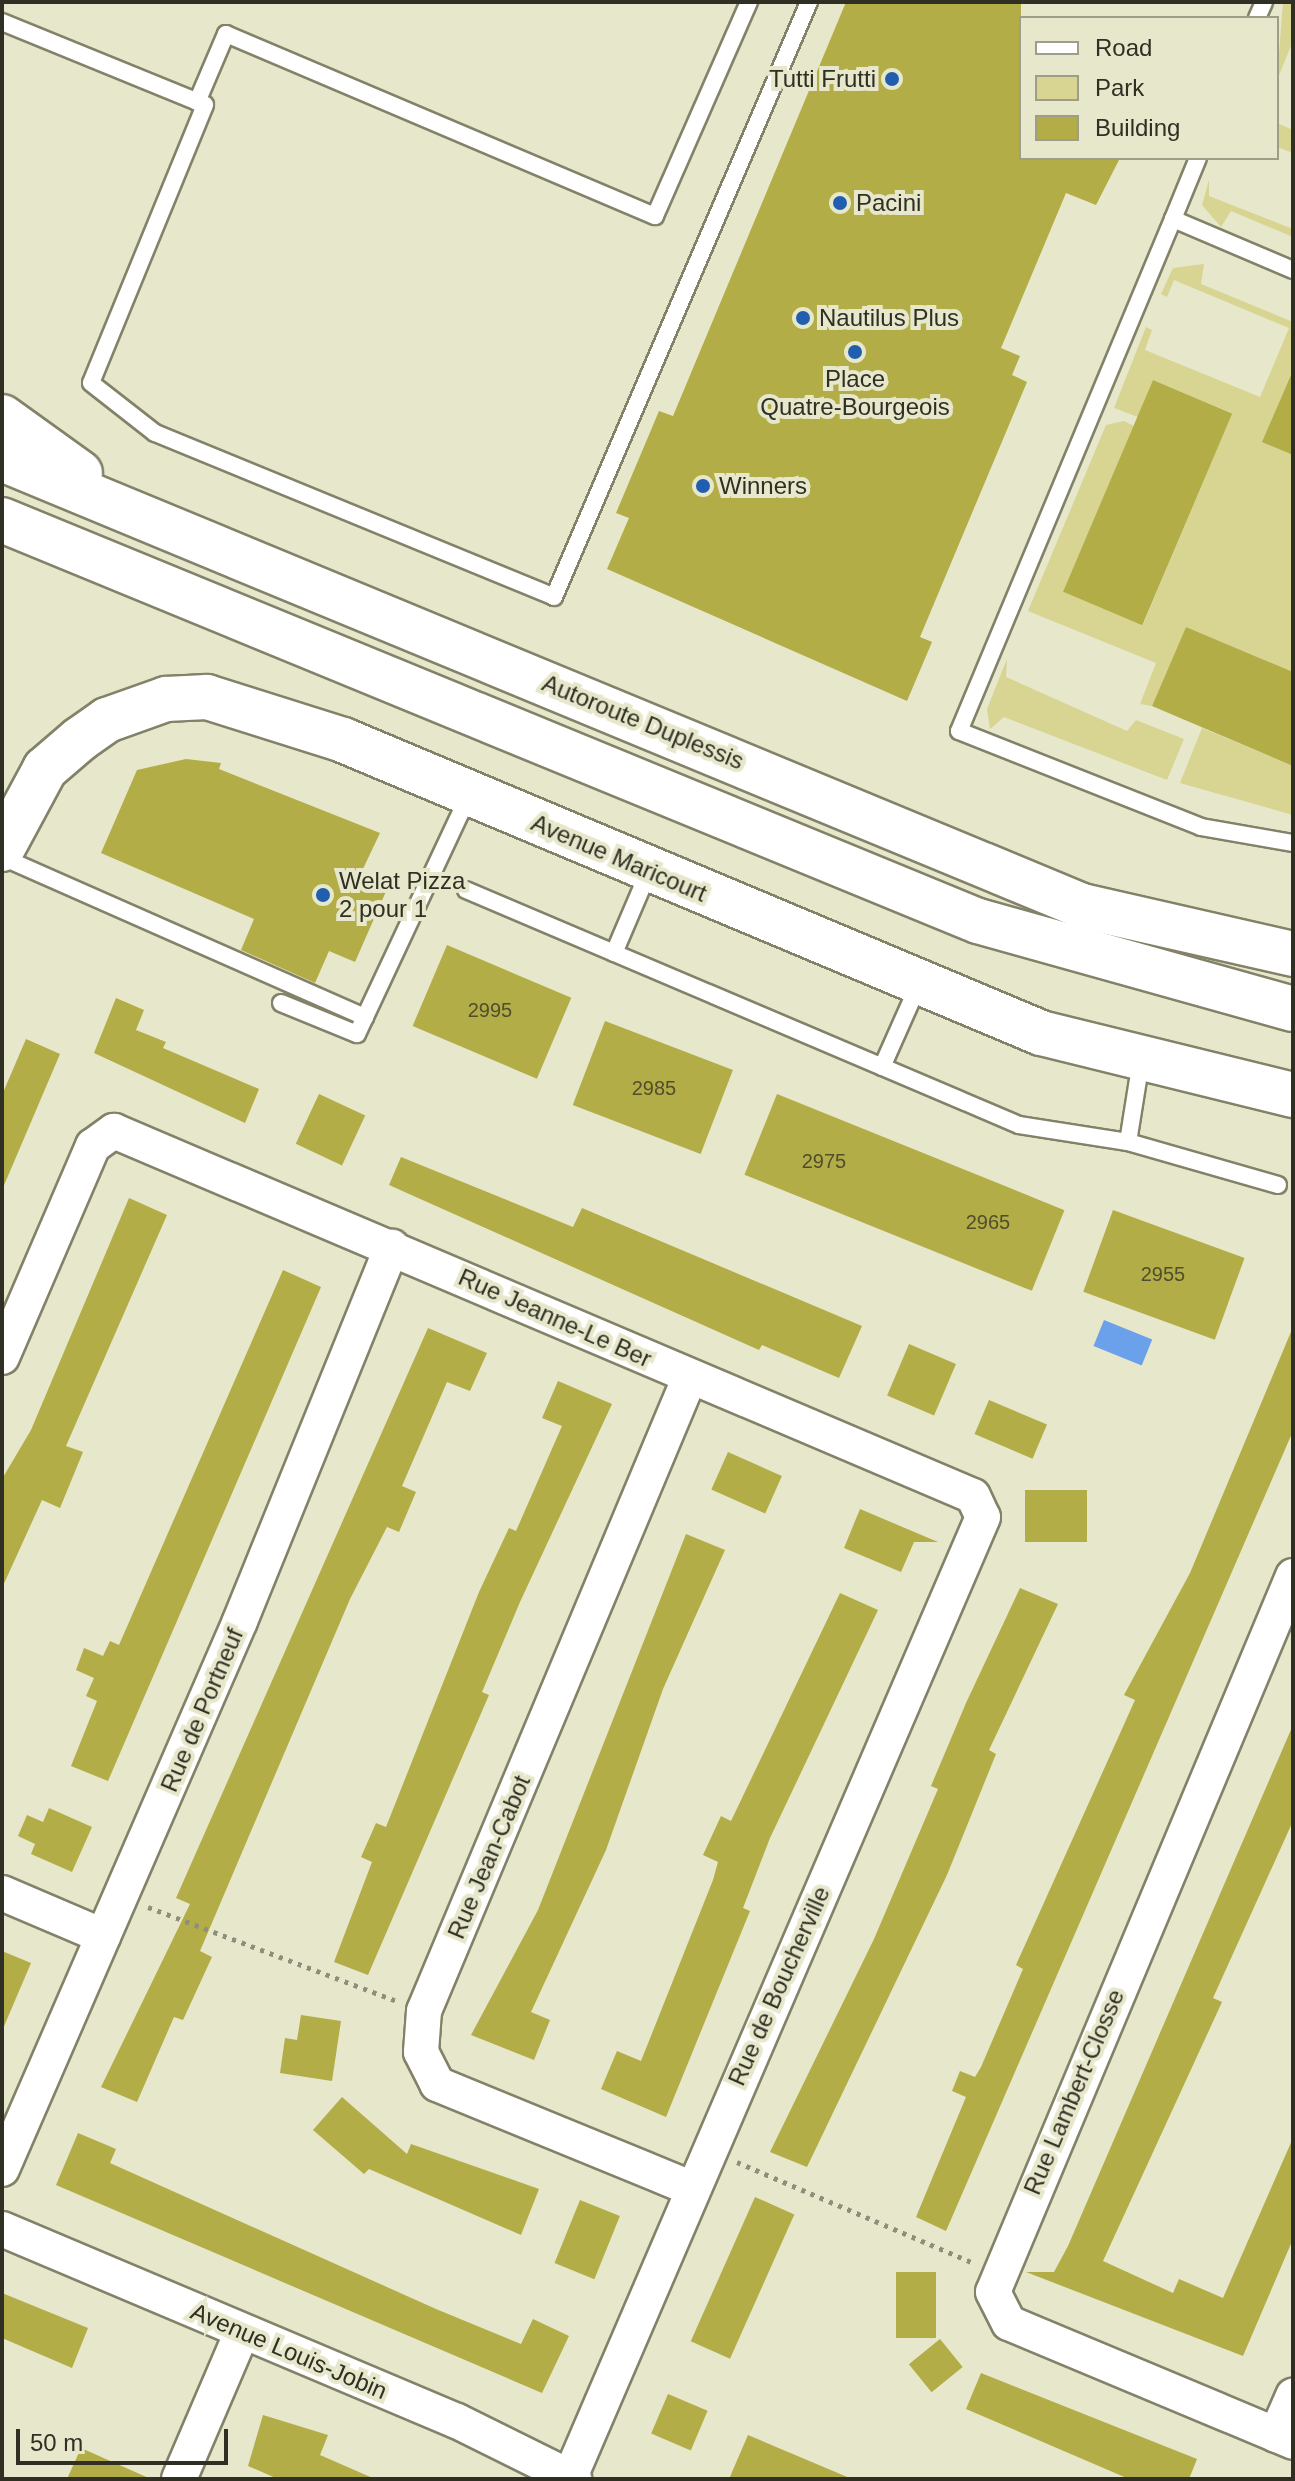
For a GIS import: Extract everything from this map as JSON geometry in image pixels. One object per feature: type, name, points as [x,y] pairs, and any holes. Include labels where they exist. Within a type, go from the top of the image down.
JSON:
[{"type":"main road","points":[[2,417],[141,515]]},
{"type":"main road","name":"Autoroute Duplessis","points":[[2,459],[1082,906],[1293,954]]},
{"type":"main road","points":[[2,520],[978,921],[1293,1009]]},
{"type":"main road","name":"Avenue Maricourt","points":[[2,849],[45,769],[107,720],[166,699],[207,697],[263,712],[470,794],[1041,1033],[1293,1095]]},
{"type":"main road","points":[[978,921],[1038,955],[1293,1032]]},
{"type":"street","name":"Rue Jeanne-Le Ber","points":[[2,1357],[93,1146],[114,1131],[139,1137],[689,1379],[973,1496]]},
{"type":"street","name":"Rue de Portneuf","points":[[2,2169],[121,1898],[392,1247]]},
{"type":"street","name":"Rue Jean-Cabot","points":[[689,1379],[424,2011],[421,2052],[437,2084],[691,2188]]},
{"type":"street","name":"Rue de Boucherville","points":[[572,2478],[691,2188],[983,1517],[973,1496]]},
{"type":"street","name":"Rue Lambert-Closse","points":[[997,2273],[1293,1576]]},
{"type":"street","points":[[2,1893],[103,1936]]},
{"type":"street","name":"Avenue Louis-Jobin","points":[[2,2229],[457,2421],[572,2478]]},
{"type":"street","points":[[997,2273],[995,2300],[1009,2323],[1285,2438],[1293,2396]]},
{"type":"street","points":[[179,2479],[242,2332]]},
{"type":"lane","points":[[197,102],[226,34],[655,216],[749,2]]},
{"type":"lane","points":[[2,22],[205,105],[91,383],[155,433],[554,597],[809,2]]},
{"type":"lane","points":[[1197,160],[959,731],[1201,827],[1293,843]]},
{"type":"lane","points":[[1173,219],[1293,270]]},
{"type":"lane","points":[[281,1003],[357,1034],[470,794]]},
{"type":"lane","points":[[2,857],[214,954],[365,1017]]},
{"type":"lane","points":[[614,953],[649,871]]},
{"type":"lane","points":[[466,890],[1019,1125],[1128,1142],[1278,1185]]},
{"type":"lane","points":[[882,1067],[919,984]]},
{"type":"lane","points":[[1128,1142],[1141,1059]]},
{"type":"path","points":[[121,1898],[424,2011]]},
{"type":"path","points":[[708,2150],[997,2273]]},
{"type":"green space","points":[[1283,2],[1293,2],[1293,41],[1279,75]]},
{"type":"green space","points":[[1279,124],[1293,130],[1293,153],[1279,148]]},
{"type":"green space","points":[[1209,180],[1209,196],[1293,229],[1293,237],[1231,211],[1221,227],[1202,205]]},
{"type":"green space","points":[[1204,264],[1201,284],[1293,322],[1293,369],[1263,441],[1293,455],[1293,672],[1186,627],[1152,706],[1140,704],[1156,663],[1028,611],[1106,425],[1124,421],[1134,426],[1064,592],[1143,625],[1232,413],[1153,380],[1138,417],[1114,408],[1146,327],[1152,330],[1145,350],[1260,397],[1289,328],[1174,280],[1167,297],[1161,294],[1173,268]]},
{"type":"green space","points":[[1007,659],[1006,677],[1127,731],[1136,720],[1184,739],[1167,780],[1004,717],[990,729],[987,709]]},
{"type":"green space","points":[[1202,728],[1293,766],[1293,815],[1180,783]]},
{"type":"water","points":[[1104,1320],[1152,1339],[1142,1365],[1094,1346]]},
{"type":"building","name":"Place Quatre-Bourgeois","points":[[846,2],[1021,2],[1019,160],[1119,160],[1096,205],[1066,193],[1001,348],[1020,356],[1012,375],[1027,382],[920,637],[932,642],[907,701],[607,569],[629,518],[616,513],[659,411],[673,416]]},
{"type":"building","points":[[1293,370],[1293,455],[1262,442]]},
{"type":"building","points":[[1153,380],[1232,414],[1142,625],[1063,592]]},
{"type":"building","points":[[1186,627],[1293,672],[1293,766],[1152,706]]},
{"type":"building","points":[[186,759],[221,763],[219,769],[380,833],[362,871],[391,880],[355,962],[329,951],[315,983],[241,950],[254,919],[101,853],[137,770]]},
{"type":"building","points":[[447,945],[571,998],[537,1079],[413,1026]]},
{"type":"building","points":[[116,998],[144,1010],[136,1030],[166,1042],[163,1048],[259,1089],[245,1123],[94,1053]]},
{"type":"building","points":[[605,1021],[733,1070],[701,1154],[573,1105]]},
{"type":"building","points":[[26,1039],[60,1054],[2,1190],[2,1095]]},
{"type":"building","points":[[319,1094],[365,1116],[342,1165],[296,1144]]},
{"type":"building","points":[[777,1094],[1064,1210],[1032,1291],[744,1175]]},
{"type":"building","points":[[401,1157],[573,1227],[582,1208],[862,1326],[839,1378],[762,1345],[759,1350],[389,1185]]},
{"type":"building","points":[[129,1198],[167,1215],[66,1446],[83,1452],[60,1508],[42,1500],[2,1588],[2,1479],[31,1430]]},
{"type":"building","points":[[1113,1210],[1245,1258],[1215,1340],[1083,1292]]},
{"type":"building","points":[[283,1270],[321,1287],[108,1781],[71,1766],[97,1701],[86,1696],[94,1678],[76,1670],[84,1648],[103,1656],[110,1641],[119,1645]]},
{"type":"building","points":[[1293,1327],[1293,1431],[946,2231],[916,2217],[966,2097],[952,2091],[960,2071],[975,2077],[981,2067],[1023,1969],[1016,1965],[1135,1700],[1124,1695],[1190,1573]]},
{"type":"building","points":[[428,1328],[487,1353],[470,1391],[447,1382],[402,1486],[416,1492],[399,1532],[387,1527],[350,1599],[200,1951],[212,1957],[183,2020],[174,2017],[137,2102],[101,2087],[190,1904],[176,1898]]},
{"type":"building","points":[[909,1344],[956,1364],[934,1415],[887,1396]]},
{"type":"building","points":[[558,1381],[612,1404],[520,1602],[482,1692],[489,1695],[368,1975],[334,1962],[372,1862],[361,1857],[376,1823],[386,1827],[479,1592],[509,1528],[516,1531],[562,1426],[542,1418]]},
{"type":"building","points":[[989,1400],[1047,1425],[1033,1459],[975,1434]]},
{"type":"building","points":[[728,1452],[782,1476],[765,1513],[711,1489]]},
{"type":"building","points":[[1025,1490],[1087,1490],[1087,1542],[1025,1542]]},
{"type":"building","points":[[860,1509],[938,1542],[914,1542],[901,1572],[844,1548]]},
{"type":"building","points":[[686,1534],[725,1550],[663,1689],[606,1850],[531,2012],[550,2020],[534,2060],[471,2035],[538,1910]]},
{"type":"building","points":[[1020,1588],[1058,1604],[989,1750],[996,1754],[947,1875],[807,2167],[770,2152],[874,1939],[938,1789],[931,1786]]},
{"type":"building","points":[[840,1593],[878,1610],[770,1838],[743,1908],[750,1911],[666,2117],[601,2089],[617,2051],[641,2061],[713,1880],[718,1862],[703,1855],[721,1816],[731,1821]]},
{"type":"building","points":[[1293,1725],[1293,1821],[1213,1998],[1222,2002],[1103,2261],[1173,2293],[1179,2279],[1223,2298],[1293,2138],[1293,2239],[1243,2356],[1026,2272],[1054,2272],[1068,2246]]},
{"type":"building","points":[[49,1808],[92,1827],[72,1872],[31,1854],[35,1844],[18,1836],[27,1815],[43,1822]]},
{"type":"building","points":[[2,1951],[31,1963],[2,2031]]},
{"type":"building","points":[[301,2015],[341,2021],[332,2081],[280,2073],[285,2038],[297,2040]]},
{"type":"building","points":[[342,2097],[407,2154],[411,2144],[539,2189],[521,2235],[369,2169],[364,2174],[313,2130]]},
{"type":"building","points":[[78,2133],[116,2149],[110,2163],[436,2309],[521,2344],[533,2319],[569,2336],[542,2393],[56,2185]]},
{"type":"building","points":[[755,2197],[794,2214],[730,2359],[691,2341]]},
{"type":"building","points":[[580,2200],[620,2216],[594,2279],[555,2263]]},
{"type":"building","points":[[896,2272],[936,2272],[936,2338],[896,2338]]},
{"type":"building","points":[[2,2293],[88,2328],[72,2368],[2,2338]]},
{"type":"building","points":[[940,2339],[963,2367],[932,2392],[909,2364]]},
{"type":"building","points":[[981,2373],[1197,2459],[1189,2479],[1129,2479],[966,2409]]},
{"type":"building","points":[[668,2394],[708,2411],[691,2450],[651,2434]]},
{"type":"building","points":[[263,2415],[328,2435],[320,2455],[375,2479],[278,2479],[248,2466]]},
{"type":"building","points":[[748,2435],[852,2479],[729,2479]]},
{"type":"building","points":[[81,2448],[151,2479],[67,2479]]},
{"type":"place","name":"Tutti Frutti","points":[[892,79]]},
{"type":"place","name":"Pacini","points":[[840,203]]},
{"type":"place","name":"Nautilus Plus","points":[[803,318]]},
{"type":"place","name":"Place Quatre-Bourgeois","points":[[855,352]]},
{"type":"place","name":"Winners","points":[[703,486]]},
{"type":"place","name":"Welat Pizza 2 pour 1","points":[[323,895]]}]
